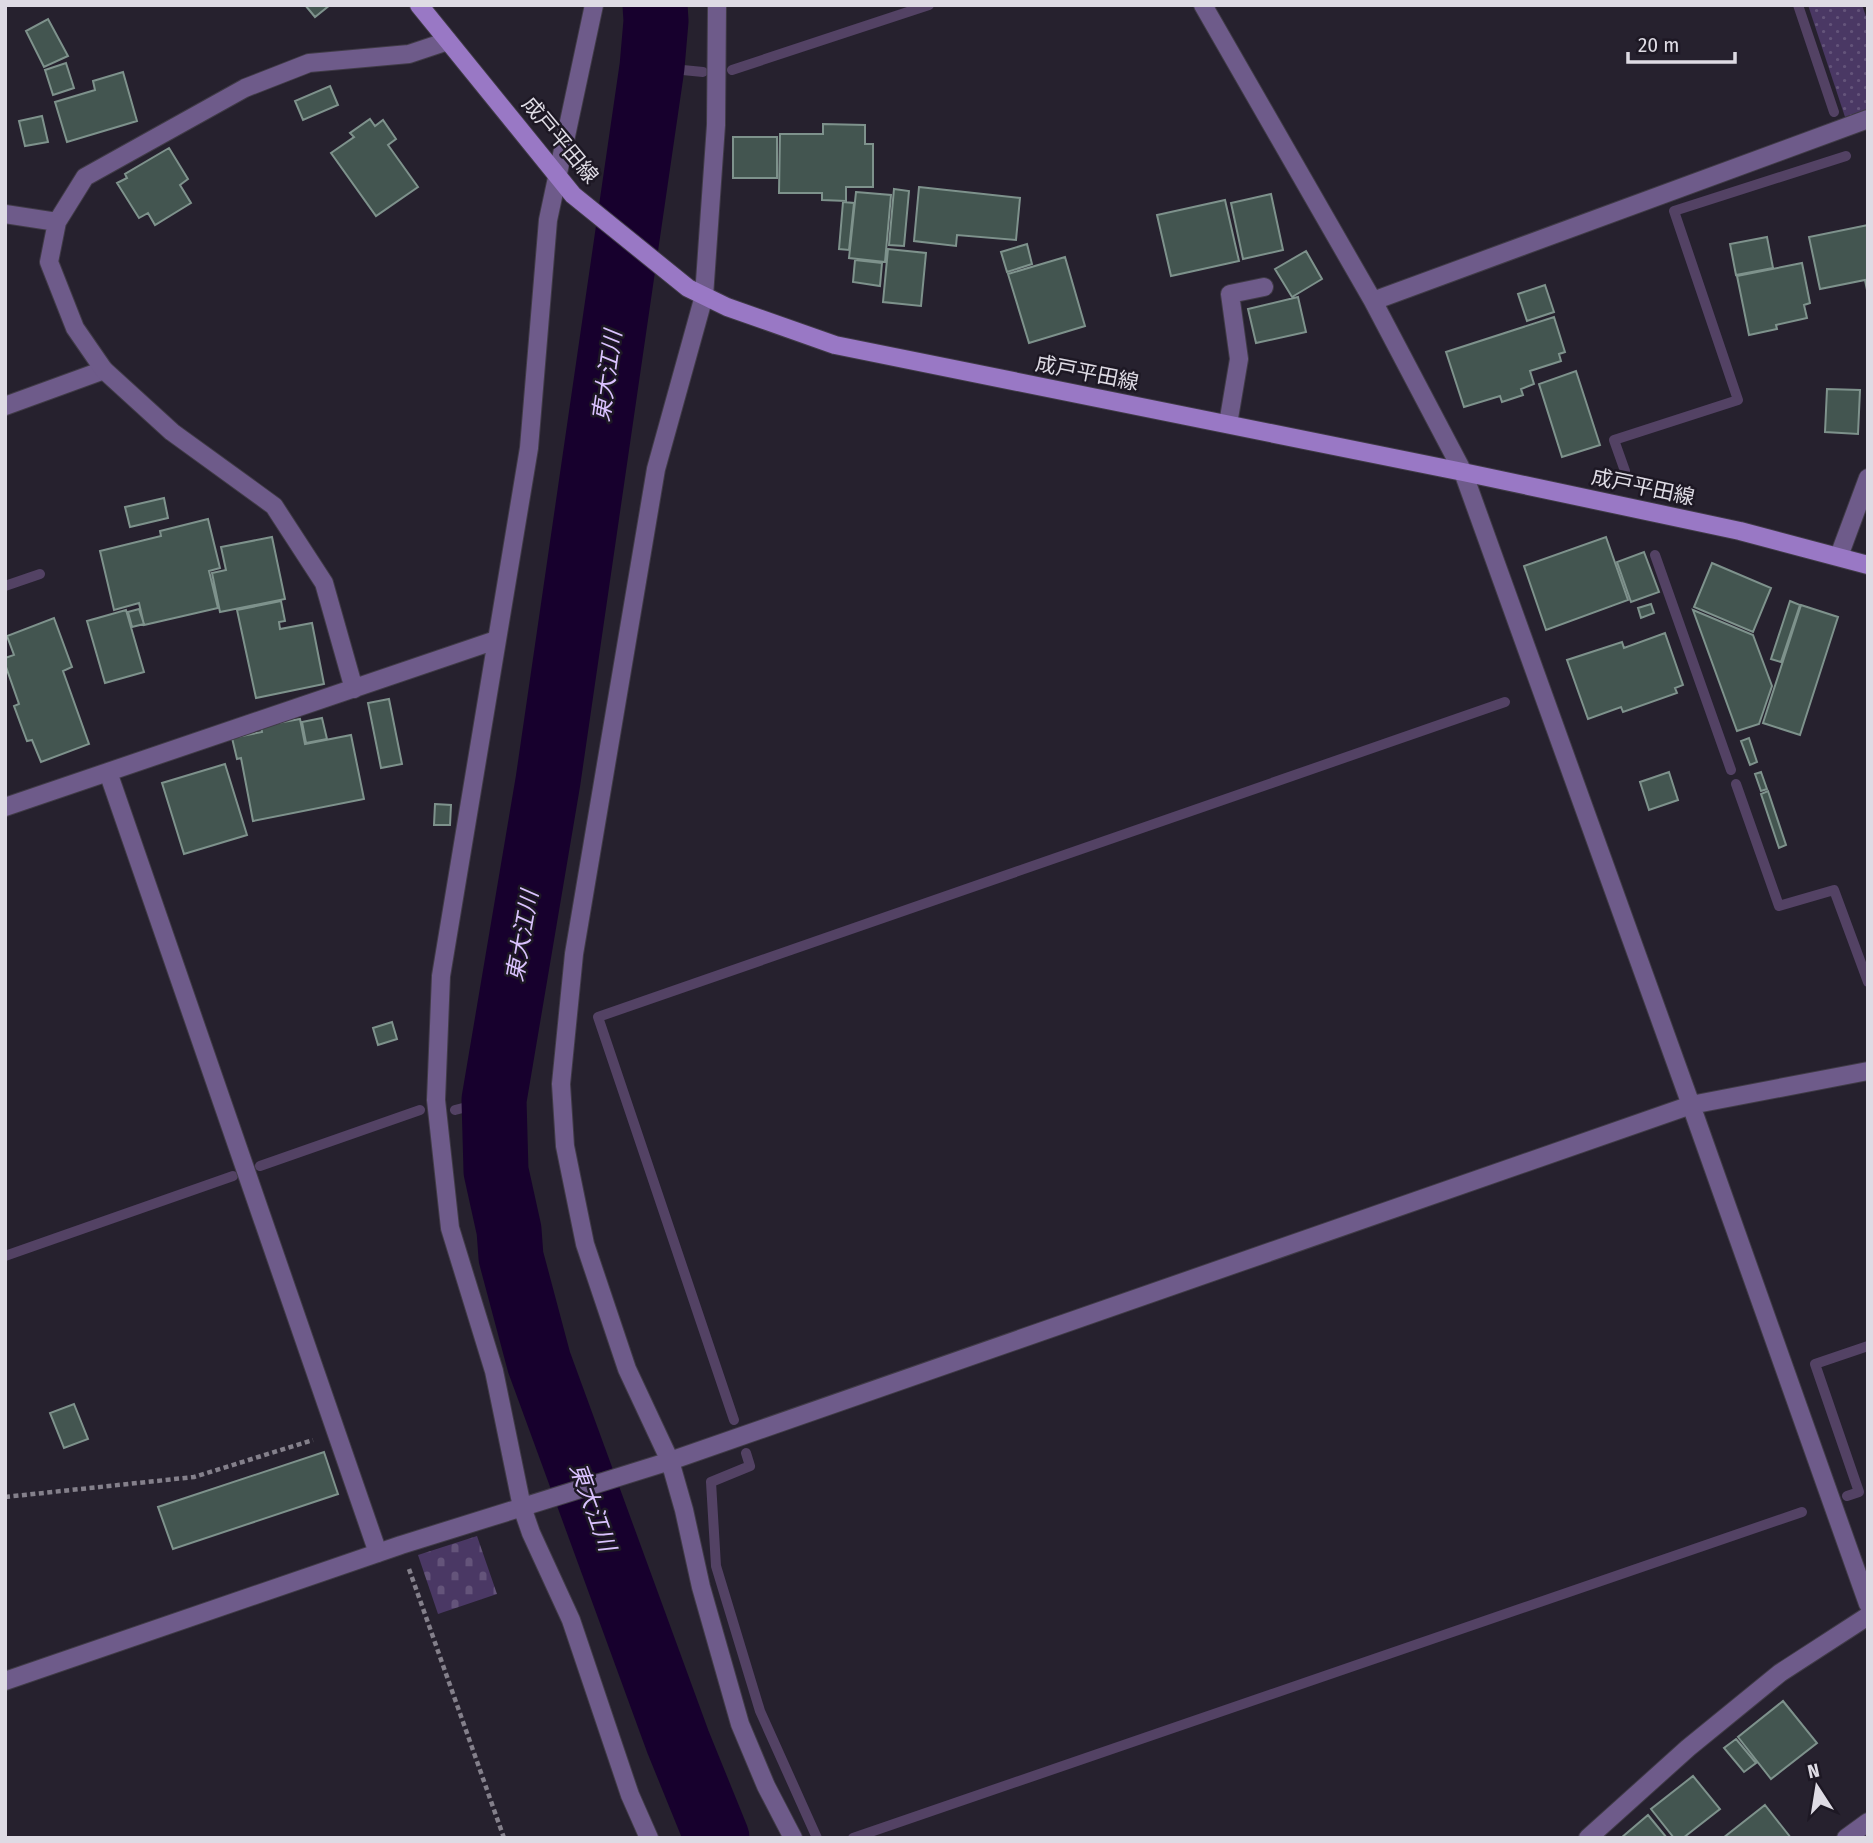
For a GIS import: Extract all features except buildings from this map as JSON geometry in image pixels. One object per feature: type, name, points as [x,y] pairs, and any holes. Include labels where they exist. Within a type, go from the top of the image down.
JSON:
[{"type":"main road","name":"成戸平田線","points":[[419,5],[573,195],[688,288],[704,296],[835,345],[1463,471],[1740,531],[1868,565]]},
{"type":"street","points":[[594,5],[548,219],[529,448],[442,976],[436,1100],[450,1228],[494,1371],[522,1507],[571,1620],[630,1795],[649,1838]]},
{"type":"street","points":[[717,5],[716,125],[704,296],[656,469],[574,954],[561,1084],[565,1146],[585,1244],[627,1369],[684,1510],[701,1587],[740,1724],[766,1786],[793,1838]]},
{"type":"street","points":[[1203,5],[1373,301],[1463,471],[1868,1604]]},
{"type":"street","points":[[354,689],[324,583],[274,506],[172,432],[104,370],[75,328],[49,262],[57,222],[85,177],[245,88],[309,64],[409,54],[448,41]]},
{"type":"street","points":[[1373,301],[1868,119]]},
{"type":"street","points":[[5,214],[57,222]]},
{"type":"street","points":[[1228,424],[1239,359],[1230,293],[1264,287]]},
{"type":"street","points":[[5,406],[104,370]]},
{"type":"street","points":[[1839,556],[1868,478]]},
{"type":"street","points":[[5,807],[496,640]]},
{"type":"street","points":[[108,772],[378,1553]]},
{"type":"street","points":[[5,1681],[401,1545],[663,1463],[1691,1105],[1868,1072]]},
{"type":"street","points":[[1588,1838],[1688,1748],[1780,1673],[1868,1616]]},
{"type":"street","points":[[1846,1838],[1868,1822]]},
{"type":"path","points":[[5,1497],[194,1477],[336,1432]]},
{"type":"path","points":[[401,1545],[503,1838]]},
{"type":"green space","points":[[1808,5],[1862,5],[1868,22],[1868,109],[1845,117]]},
{"type":"green space","points":[[477,1536],[497,1594],[438,1614],[418,1555]]},
{"type":"waterway","name":"東大江川","points":[[655,5],[652,67],[548,781],[494,1100],[496,1171],[509,1230],[511,1257],[539,1362],[678,1742],[717,1838]]},
{"type":"waterway","points":[[732,70],[929,5]]},
{"type":"waterway","points":[[1798,5],[1834,112]]},
{"type":"waterway","points":[[652,67],[703,72]]},
{"type":"waterway","points":[[1625,471],[1614,440],[1738,400],[1674,211],[1846,156]]},
{"type":"waterway","points":[[1655,555],[1731,770]]},
{"type":"waterway","points":[[5,586],[40,574]]},
{"type":"waterway","points":[[734,1420],[598,1017],[1505,702]]},
{"type":"waterway","points":[[1736,784],[1779,906],[1834,890],[1868,982]]},
{"type":"waterway","points":[[455,1110],[494,1100]]},
{"type":"waterway","points":[[260,1166],[420,1110]]},
{"type":"waterway","points":[[5,1256],[233,1176]]},
{"type":"waterway","points":[[1847,1496],[1859,1492],[1815,1364],[1868,1346]]},
{"type":"waterway","points":[[746,1453],[750,1466],[711,1482],[716,1566],[760,1711],[817,1838]]},
{"type":"waterway","points":[[853,1838],[1802,1512]]}]
